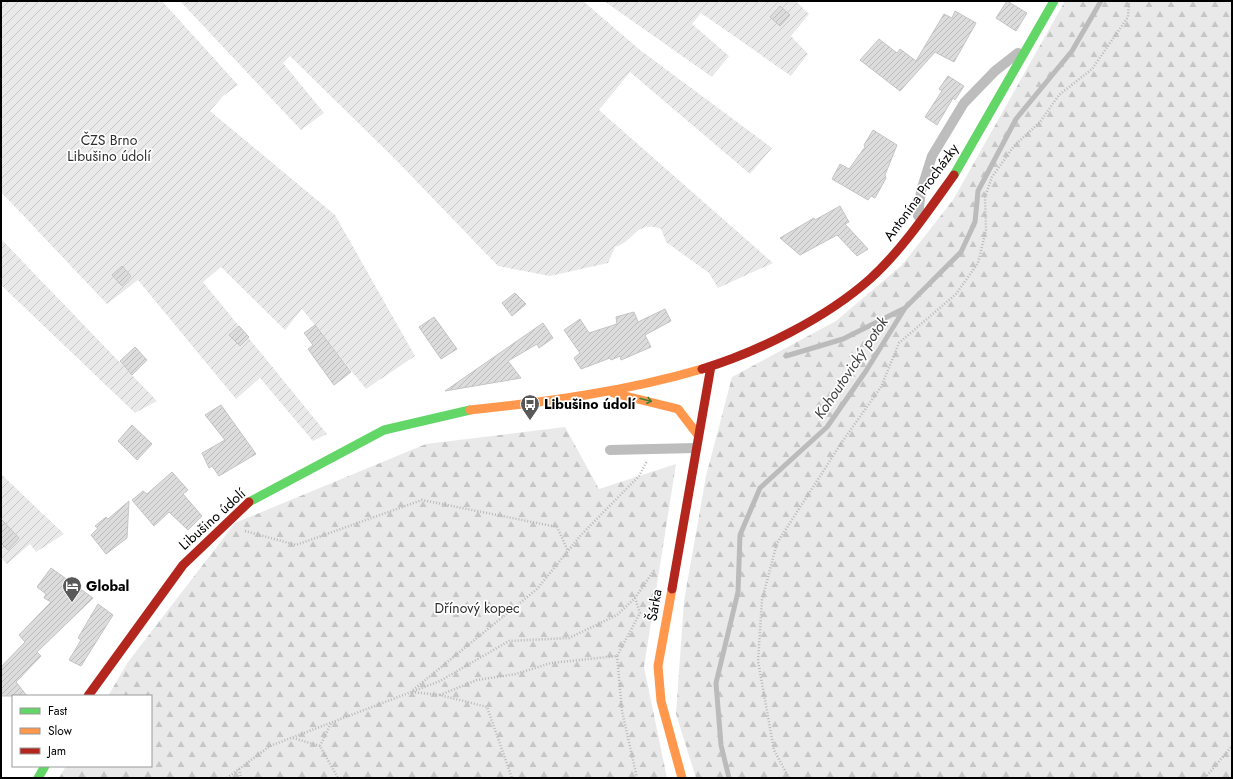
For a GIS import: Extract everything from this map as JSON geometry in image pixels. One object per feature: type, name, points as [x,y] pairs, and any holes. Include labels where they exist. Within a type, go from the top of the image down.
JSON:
[{"type":"street","name":"Antonína Procházky","points":[[711,366],[779,338],[831,308],[871,278],[917,226],[955,174],[1032,42],[1054,1]]},
{"type":"street","name":"Libušino údolí","points":[[89,695],[183,564],[249,502],[384,430],[469,410],[532,404],[608,391],[681,375],[711,366]]},
{"type":"street","name":"Šárka","points":[[682,778],[661,701],[658,666],[711,366]]},
{"type":"street","points":[[608,391],[678,409],[698,434]]},
{"type":"street","points":[[38,778],[44,767]]},
{"type":"lane","points":[[917,226],[921,191],[932,156],[964,103],[995,71],[1032,42]]},
{"type":"lane","points":[[610,450],[696,448]]},
{"type":"path","points":[[789,778],[774,750],[758,661],[762,600],[776,543],[842,442],[881,387],[899,343],[956,294],[978,263],[986,230],[985,198],[992,177],[1014,146],[1040,122],[1059,95],[1092,69],[1128,17],[1129,1]]},
{"type":"path","points":[[411,692],[537,589],[568,550],[639,476],[654,449]]},
{"type":"path","points":[[224,526],[296,545],[422,500],[557,527],[568,550]]},
{"type":"path","points":[[227,778],[270,746],[440,681],[509,641],[569,638],[618,615],[635,598],[656,567]]},
{"type":"path","points":[[635,598],[640,614],[617,656],[622,711],[637,778]]},
{"type":"path","points":[[440,695],[477,680],[516,674],[551,663],[617,656]]},
{"type":"path","points":[[411,692],[440,695],[487,707],[512,778]]},
{"type":"path","points":[[320,746],[331,723]]},
{"type":"path","points":[[293,738],[320,746],[338,778]]},
{"type":"path","points":[[1205,778],[1232,746]]},
{"type":"path","points":[[239,770],[241,778]]},
{"type":"green space","name":"ČZS Brno Libušino údolí","points":[[1,1],[162,1],[238,85],[223,96],[210,111],[335,215],[415,356],[366,389],[302,309],[285,330],[221,267],[203,282],[327,434],[313,441],[260,378],[236,399],[138,280],[107,304],[1,192]]},
{"type":"green space","points":[[180,1],[583,1],[640,50],[772,148],[750,174],[630,72],[599,110],[773,263],[718,288],[709,273],[666,242],[661,229],[646,227],[640,229],[627,241],[615,247],[608,263],[550,276],[498,266],[395,159],[290,56],[283,63],[324,113],[301,130]]},
{"type":"green space","points":[[604,1],[796,1],[809,14],[791,36],[808,54],[791,76],[701,13],[692,24],[729,56],[712,77]]},
{"type":"green space","points":[[1065,1],[1232,1],[1232,778],[696,778],[676,714],[684,601],[706,476],[732,377],[836,321],[902,265],[953,200]]},
{"type":"green space","points":[[1,239],[157,401],[135,413],[1,285]]},
{"type":"green space","name":"Dřínový kopec","points":[[565,427],[599,489],[676,464],[644,667],[667,778],[59,778],[65,767],[152,767],[152,695],[109,695],[128,662],[235,523],[426,444]]},
{"type":"green space","points":[[1,474],[64,534],[36,552],[30,544],[7,564],[1,558]]},
{"type":"building","points":[[1007,1],[1027,13],[1016,31],[996,18]]},
{"type":"building","points":[[780,6],[790,15],[780,26],[770,17]]},
{"type":"building","points":[[955,11],[976,23],[954,62],[935,52],[900,91],[860,60],[879,39],[897,53],[900,49],[916,61],[944,14],[952,18]]},
{"type":"building","points":[[948,76],[964,86],[955,100],[953,98],[937,125],[925,117],[942,91],[939,89]]},
{"type":"building","points":[[873,130],[897,145],[885,175],[886,178],[875,198],[871,196],[868,200],[832,179],[840,164],[849,169],[865,147],[864,145]]},
{"type":"building","points":[[840,206],[849,222],[845,224],[868,249],[857,256],[837,235],[800,255],[780,238],[814,218],[815,220]]},
{"type":"building","points":[[122,266],[131,276],[122,286],[112,275]]},
{"type":"building","points":[[515,293],[526,304],[512,316],[502,303]]},
{"type":"building","points":[[665,309],[671,321],[645,335],[651,347],[621,360],[620,356],[611,360],[610,358],[581,369],[574,358],[580,353],[564,330],[580,319],[589,333],[617,324],[616,317],[634,312],[638,322]]},
{"type":"building","points":[[434,317],[457,349],[441,359],[419,327]]},
{"type":"building","points":[[543,323],[553,338],[539,348],[537,344],[508,361],[521,378],[445,391]]},
{"type":"building","points":[[315,325],[351,372],[334,385],[308,349],[313,345],[304,333]]},
{"type":"building","points":[[239,326],[249,337],[240,346],[229,335]]},
{"type":"building","points":[[135,347],[147,360],[132,375],[120,361]]},
{"type":"building","points":[[221,405],[256,454],[219,476],[212,466],[209,468],[202,453],[225,440],[205,415]]},
{"type":"building","points":[[132,425],[152,444],[137,460],[118,441]]},
{"type":"building","points":[[172,472],[188,490],[183,494],[202,516],[188,530],[169,512],[154,526],[132,500],[143,491],[147,494]]},
{"type":"building","points":[[129,501],[127,538],[106,554],[91,535],[98,528],[95,526],[106,517],[108,519]]},
{"type":"building","points":[[1,519],[19,538],[8,550],[1,543]]},
{"type":"building","points":[[51,568],[93,598],[37,652],[41,656],[16,682],[26,695],[1,696],[1,667],[25,642],[19,635],[51,602],[44,598],[46,594],[37,587]]},
{"type":"building","points":[[98,604],[113,615],[81,666],[69,660],[81,640],[78,638]]},
{"type":"waterway","name":"Kohoutovický potok","points":[[729,778],[721,745],[716,683],[738,592],[740,535],[760,488],[827,427],[866,371],[905,308],[961,252],[975,222],[978,191],[1016,119],[1072,51],[1101,1]]},
{"type":"waterway","points":[[786,356],[843,339],[905,308]]},
{"type":"traffic: fast","points":[[954,175],[1054,1]]},
{"type":"traffic: fast","points":[[249,502],[384,430],[470,410]]},
{"type":"traffic: fast","points":[[38,778],[44,767]]},
{"type":"traffic: slow","points":[[470,410],[616,390],[702,369]]},
{"type":"traffic: slow","points":[[613,393],[678,409],[698,435]]},
{"type":"traffic: slow","points":[[672,589],[658,666],[661,701],[682,778]]},
{"type":"traffic: jam","points":[[702,369],[746,353],[790,332],[833,307],[852,293],[882,268],[915,229],[954,175]]},
{"type":"traffic: jam","points":[[672,589],[711,366]]},
{"type":"traffic: jam","points":[[89,695],[183,565],[249,502]]},
{"type":"place","name":"Libušino údolí","points":[[530,421]]},
{"type":"place","name":"Global","points":[[72,603]]}]
